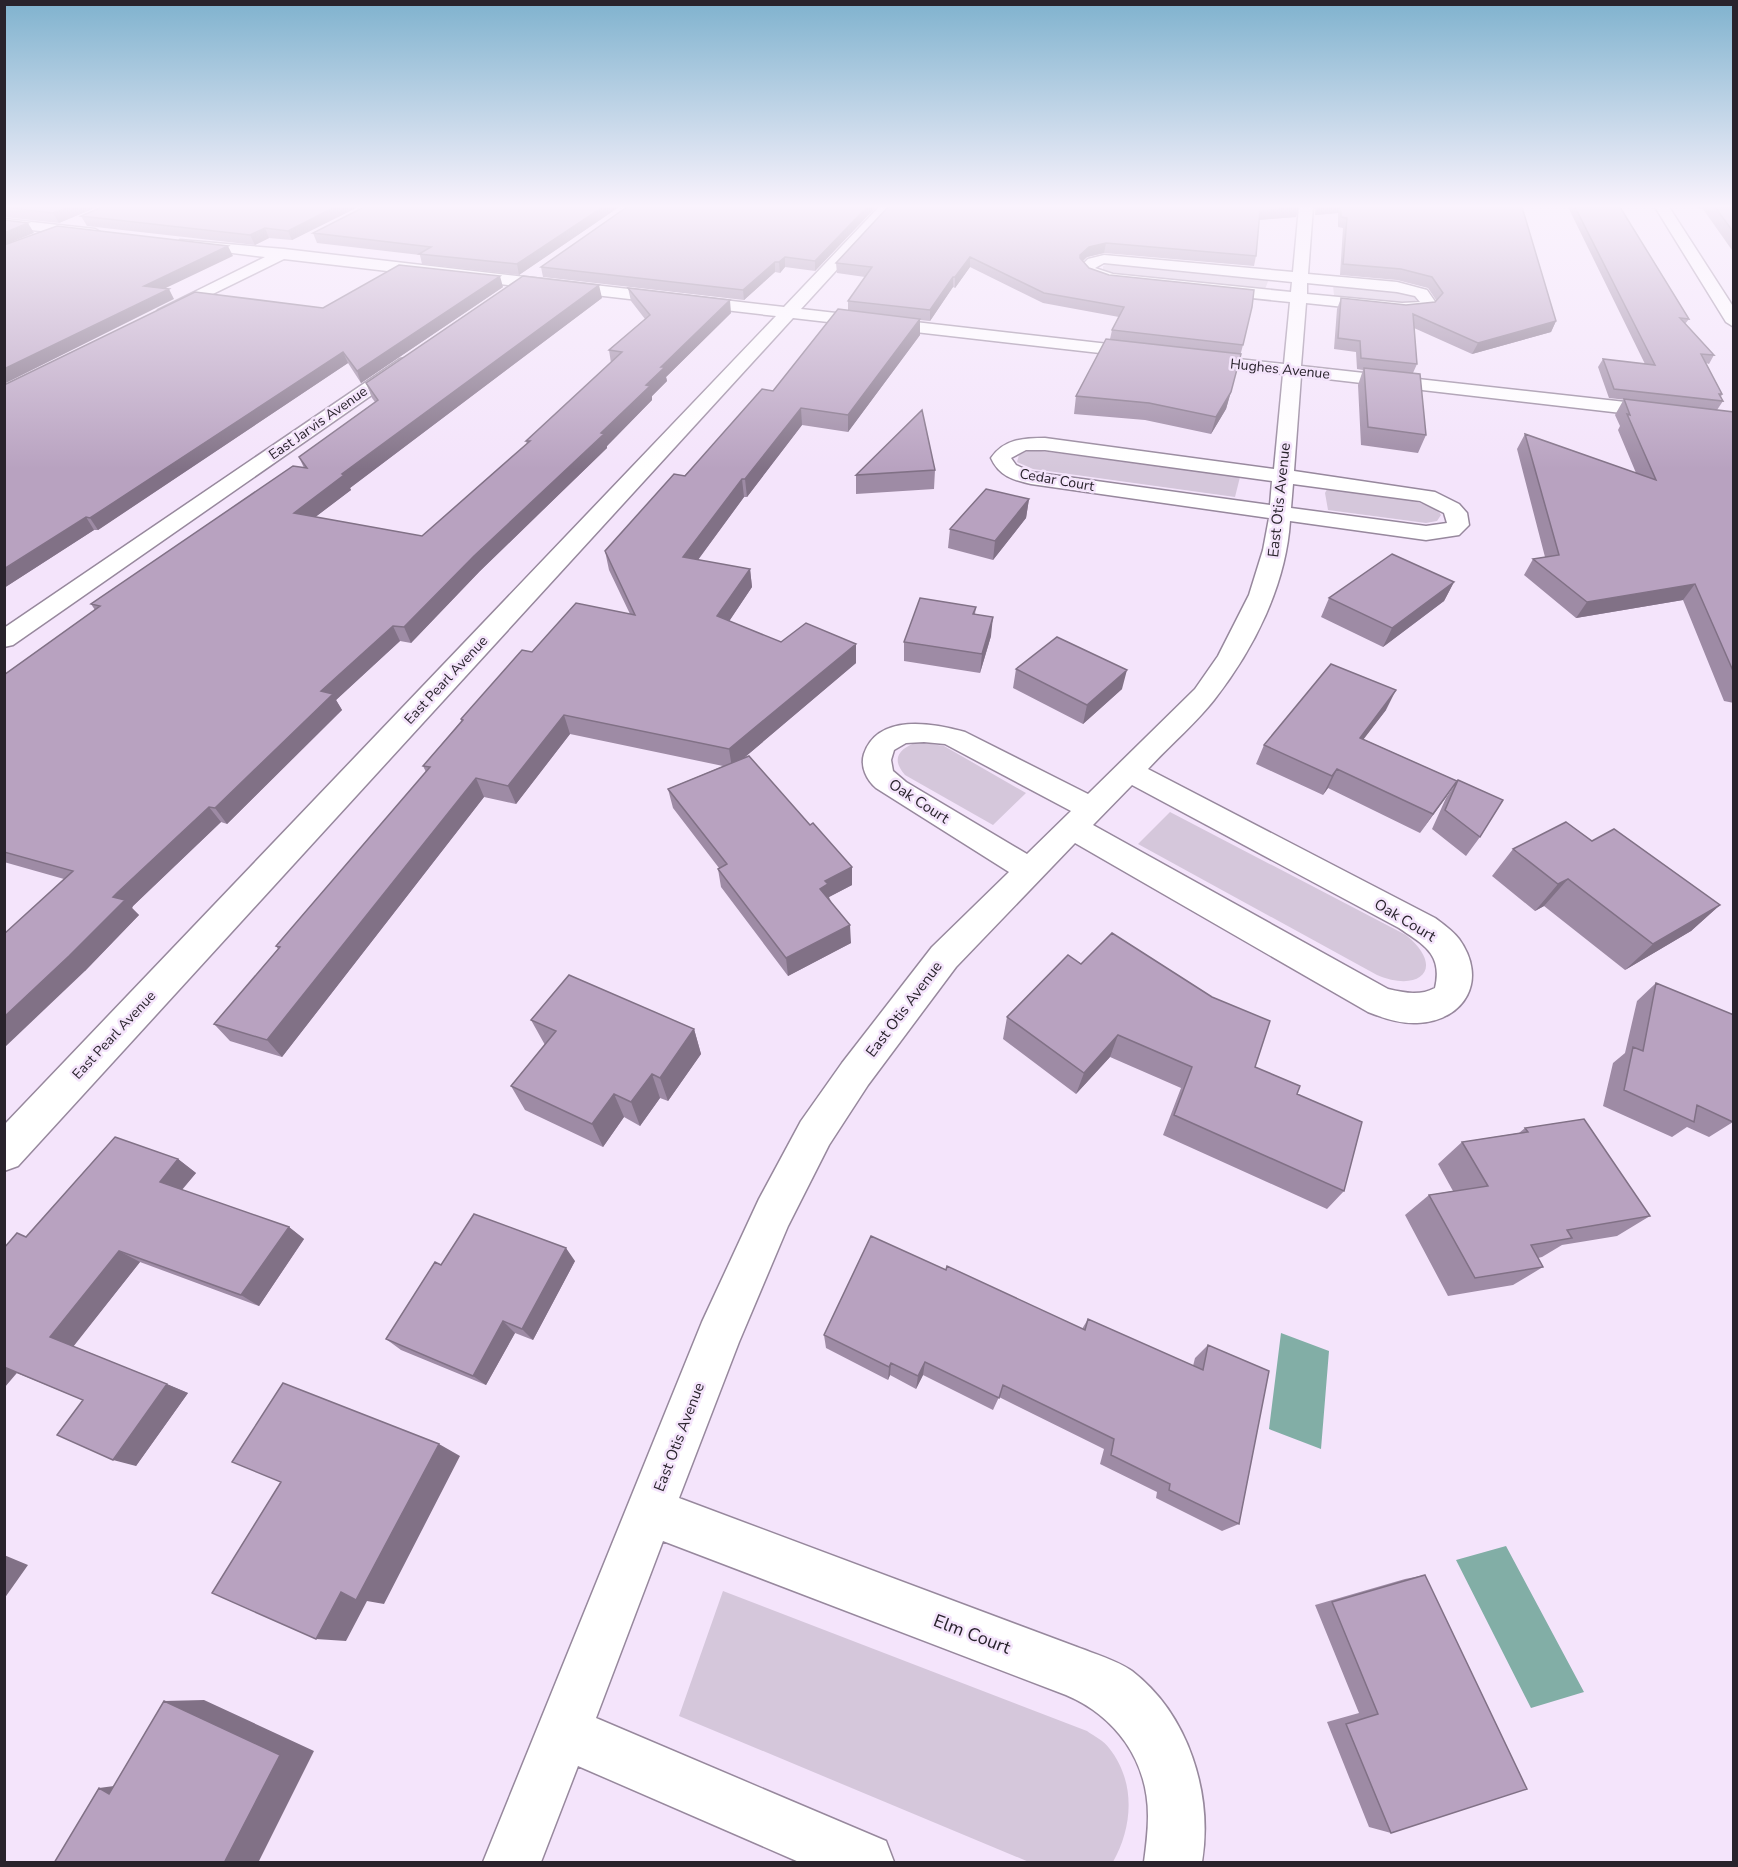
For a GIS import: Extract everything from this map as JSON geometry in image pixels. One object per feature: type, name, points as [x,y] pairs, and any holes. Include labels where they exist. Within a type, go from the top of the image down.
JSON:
[{"type":"street","points":[[151,320],[202,294]]},
{"type":"street","points":[[497,301],[507,294]]},
{"type":"street","points":[[628,294],[1155,354]]},
{"type":"street","name":"East Pearl Avenue","points":[[4,1153],[806,294]]},
{"type":"street","name":"East Otis Avenue","points":[[512,1863],[727,1317],[773,1213],[816,1132],[855,1074],[944,957],[1204,695],[1230,660],[1264,593],[1274,555],[1280,513],[1298,294]]},
{"type":"street","points":[[1332,294],[1413,309],[1424,307],[1428,303],[1422,294]]},
{"type":"street","points":[[1717,294],[1734,322]]},
{"type":"street","name":"East Jarvis Avenue","points":[[4,640],[419,354]]},
{"type":"street","name":"Hughes Avenue","points":[[1179,357],[1734,420]]},
{"type":"street","name":"Cedar Court","points":[[1045,444],[1422,495],[1447,505],[1459,519],[1458,525],[1451,530],[1426,533],[1280,513],[1031,478],[1010,471],[1001,458],[1013,447],[1045,444]]},
{"type":"street","name":"Oak Court","points":[[1030,870],[896,789],[880,776],[876,762],[878,750],[886,741],[903,734],[923,731],[941,733],[955,738],[1380,1002],[1411,1010],[1434,1006],[1450,996],[1456,975],[1453,958],[1438,937],[1411,919],[1130,772]]},
{"type":"street","name":"Elm Court","points":[[650,1512],[1066,1669],[1113,1689],[1142,1717],[1162,1749],[1173,1781],[1176,1809],[1176,1846],[1173,1863]]},
{"type":"street","points":[[564,1732],[865,1863]]},
{"type":"shaded area","points":[[1334,294],[1408,294],[1417,299],[1414,302],[1405,303],[1334,296]]},
{"type":"shaded area","points":[[1027,451],[1240,477],[1235,497],[1033,469],[1017,462],[1019,455]]},
{"type":"shaded area","points":[[1327,489],[1407,500],[1434,509],[1441,515],[1437,521],[1426,523],[1328,510],[1325,493]]},
{"type":"shaded area","points":[[918,742],[944,746],[1026,793],[993,825],[905,775],[898,764],[899,754],[906,747]]},
{"type":"shaded area","points":[[1170,812],[1406,935],[1425,958],[1426,967],[1423,975],[1405,981],[1377,975],[1138,844]]},
{"type":"shaded area","points":[[1281,1333],[1329,1351],[1321,1449],[1269,1429]]},
{"type":"shaded area","points":[[1506,1546],[1584,1692],[1531,1708],[1456,1560]]},
{"type":"shaded area","points":[[723,1591],[1087,1731],[1099,1739],[1107,1745],[1118,1761],[1124,1775],[1129,1804],[1125,1834],[1113,1862],[1029,1862],[679,1716]]},
{"type":"building","points":[[4,294],[158,294],[4,369]]},
{"type":"building","points":[[191,294],[212,294],[323,308],[348,294],[473,294],[357,371],[343,352],[90,518],[86,517],[4,569],[4,385]]},
{"type":"building","points":[[496,294],[587,294],[342,474],[344,475],[294,513],[422,536],[530,441],[526,441],[622,352],[609,350],[650,315],[633,294],[680,294],[730,300],[661,367],[665,367],[646,385],[650,386],[601,433],[604,434],[474,556],[404,627],[393,626],[321,691],[333,694],[215,808],[209,807],[118,892],[113,897],[125,900],[4,1017],[4,934],[73,871],[4,852],[4,675],[100,606],[91,604],[293,466],[307,468],[299,457],[378,400],[366,383]]},
{"type":"building","points":[[853,294],[941,294],[930,310],[848,301]]},
{"type":"building","points":[[1050,294],[1254,294],[1243,345],[1112,330],[1124,307]]},
{"type":"building","points":[[1442,294],[1548,294],[1556,321],[1478,343],[1413,314],[1417,364],[1361,358],[1360,341],[1338,338],[1341,298],[1406,305],[1435,302]]},
{"type":"building","points":[[1619,294],[1674,294],[1689,319],[1680,318],[1714,355],[1701,354],[1722,394],[1719,394],[1723,401],[1614,389],[1603,359],[1655,365]]},
{"type":"building","points":[[838,309],[920,319],[848,415],[801,408],[745,479],[742,479],[683,557],[750,569],[717,616],[781,642],[806,623],[856,644],[729,749],[564,715],[508,786],[476,778],[267,1040],[214,1024],[280,947],[276,946],[430,767],[423,766],[522,650],[532,652],[576,603],[635,615],[605,551],[674,474],[685,476],[762,389],[773,391]]},
{"type":"building","points":[[1106,339],[1241,354],[1231,392],[1216,417],[1149,403],[1076,396]]},
{"type":"building","points":[[1364,368],[1420,374],[1426,435],[1368,427]]},
{"type":"building","points":[[1624,399],[1734,412],[1734,673],[1695,584],[1587,602],[1533,559],[1559,555],[1525,434],[1656,480],[1627,414],[1630,415]]},
{"type":"building","points":[[922,410],[935,470],[856,475]]},
{"type":"building","points":[[986,489],[1029,499],[995,541],[950,529]]},
{"type":"building","points":[[1392,554],[1454,582],[1392,628],[1329,598]]},
{"type":"building","points":[[920,598],[976,607],[973,614],[993,617],[982,654],[904,642]]},
{"type":"building","points":[[1057,637],[1127,670],[1087,705],[1016,669]]},
{"type":"building","points":[[1331,664],[1396,690],[1360,738],[1457,781],[1433,814],[1337,769],[1332,776],[1264,745]]},
{"type":"building","points":[[749,756],[810,825],[813,823],[852,867],[825,881],[828,884],[820,889],[850,925],[786,958],[718,869],[727,864],[668,789]]},
{"type":"building","points":[[1458,780],[1503,800],[1480,837],[1445,810]]},
{"type":"building","points":[[1566,822],[1592,841],[1614,829],[1720,905],[1653,944],[1568,879],[1558,884],[1513,849]]},
{"type":"building","points":[[1112,933],[1212,997],[1270,1021],[1255,1067],[1300,1086],[1297,1094],[1362,1122],[1344,1191],[1174,1115],[1192,1067],[1118,1035],[1084,1073],[1007,1017],[1068,955],[1081,964]]},
{"type":"building","points":[[569,975],[694,1029],[660,1078],[652,1074],[631,1102],[614,1094],[592,1124],[511,1086],[556,1031],[531,1020]]},
{"type":"building","points":[[1656,983],[1734,1015],[1733,1122],[1697,1105],[1694,1122],[1624,1090],[1633,1047],[1643,1051]]},
{"type":"building","points":[[1584,1119],[1650,1216],[1567,1230],[1572,1238],[1531,1245],[1543,1267],[1475,1278],[1429,1195],[1488,1186],[1462,1142],[1528,1132],[1525,1128]]},
{"type":"building","points":[[115,1137],[178,1159],[160,1182],[289,1227],[241,1295],[119,1251],[50,1337],[167,1384],[113,1460],[57,1435],[83,1400],[4,1367],[4,1248],[17,1233],[26,1237]]},
{"type":"building","points":[[474,1214],[566,1248],[522,1329],[503,1321],[473,1376],[386,1339],[435,1262],[441,1265]]},
{"type":"building","points":[[871,1236],[946,1270],[947,1266],[1085,1330],[1088,1319],[1203,1370],[1208,1345],[1269,1371],[1239,1524],[1169,1490],[1170,1484],[1111,1455],[1114,1439],[1003,1385],[999,1398],[925,1362],[918,1376],[891,1363],[889,1367],[824,1335]]},
{"type":"building","points":[[283,1383],[439,1444],[356,1600],[341,1592],[316,1639],[212,1593],[281,1482],[232,1462]]},
{"type":"building","points":[[1425,1575],[1527,1789],[1391,1833],[1346,1724],[1378,1714],[1332,1602]]},
{"type":"building","points":[[164,1701],[280,1755],[224,1863],[54,1863],[99,1788],[109,1794]]}]
